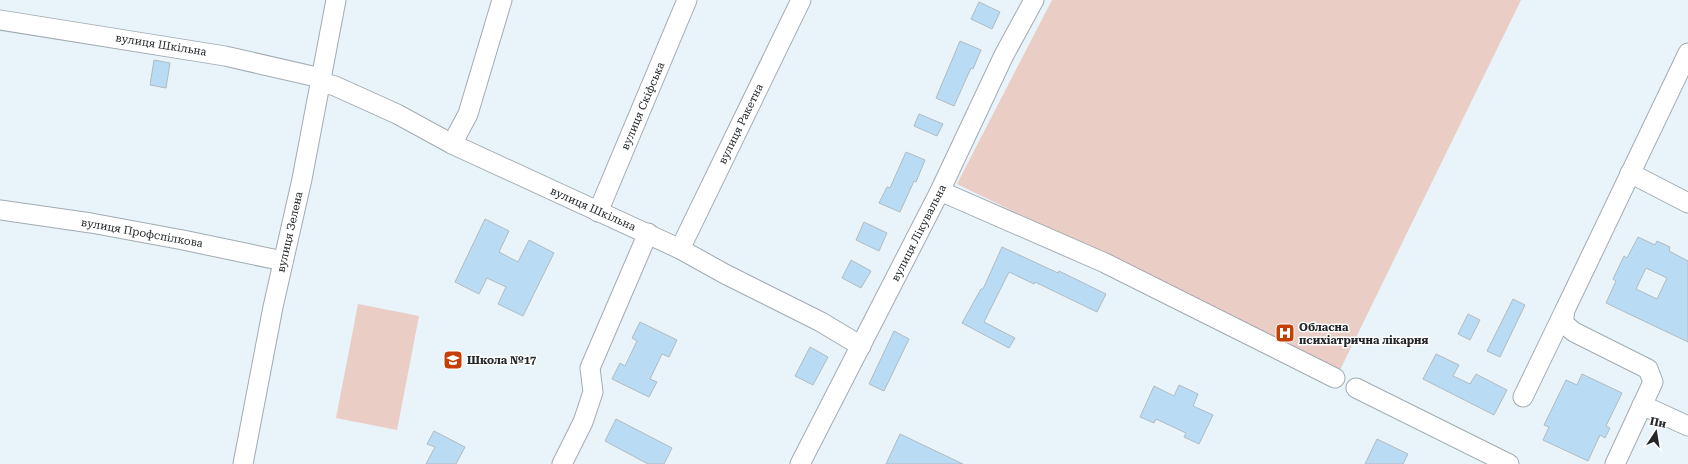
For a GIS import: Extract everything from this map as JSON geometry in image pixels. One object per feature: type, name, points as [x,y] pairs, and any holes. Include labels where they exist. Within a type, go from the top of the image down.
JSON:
[{"type":"street","name":"вулиця Зелена","points":[[243,464],[272,307],[302,179],[336,0]]},
{"type":"street","points":[[452,144],[468,114],[502,0]]},
{"type":"street","name":"вулиця Скіфська","points":[[598,212],[687,0]]},
{"type":"street","name":"вулиця Ракетна","points":[[680,249],[801,0]]},
{"type":"street","name":"вулиця Лікувальна","points":[[800,464],[940,191],[1004,55],[1034,0]]},
{"type":"street","name":"вулиця Шкільна","points":[[0,20],[225,56],[321,80],[397,114],[452,144],[680,249],[725,274],[821,322],[861,346]]},
{"type":"street","points":[[1523,397],[1688,53]]},
{"type":"street","points":[[1630,173],[1688,203]]},
{"type":"street","points":[[940,191],[1106,263],[1335,378]]},
{"type":"street","name":"вулиця Профспілкова","points":[[0,210],[183,240],[283,261]]},
{"type":"street","points":[[562,464],[583,422],[593,392],[590,368],[648,234]]},
{"type":"street","points":[[1565,310],[1563,323],[1574,332],[1648,369],[1653,382],[1615,464]]},
{"type":"street","points":[[1356,388],[1509,464]]},
{"type":"street","points":[[1642,406],[1688,426]]},
{"type":"shaded area","points":[[1052,0],[1521,0],[1340,370],[957,184]]},
{"type":"shaded area","points":[[358,304],[419,316],[397,430],[336,418]]},
{"type":"building","points":[[979,2],[1000,12],[992,29],[971,19]]},
{"type":"building","points":[[960,41],[981,50],[954,106],[936,98]]},
{"type":"building","points":[[154,60],[170,63],[166,88],[150,85]]},
{"type":"building","points":[[919,114],[943,124],[937,136],[914,126]]},
{"type":"building","points":[[906,152],[925,160],[916,182],[914,181],[900,212],[879,203],[887,187],[890,188]]},
{"type":"building","points":[[485,219],[509,231],[499,252],[518,262],[529,240],[554,253],[523,316],[498,304],[506,287],[487,278],[479,294],[455,282]]},
{"type":"building","points":[[864,222],[887,233],[879,251],[856,240]]},
{"type":"building","points":[[1638,237],[1655,245],[1657,241],[1670,247],[1669,251],[1688,261],[1688,342],[1606,303],[1616,281],[1613,279],[1624,256],[1627,258]],"holes":[[[1646,268],[1667,278],[1657,299],[1636,289]]]},
{"type":"building","points":[[1002,247],[1058,273],[1059,271],[1106,294],[1097,312],[1035,282],[1034,284],[1009,272],[984,322],[1015,338],[1009,348],[962,323],[981,289],[983,289]]},
{"type":"building","points":[[851,260],[871,271],[861,288],[842,278]]},
{"type":"building","points":[[1513,299],[1525,305],[1500,357],[1487,351]]},
{"type":"building","points":[[1468,314],[1480,320],[1470,340],[1458,334]]},
{"type":"building","points":[[640,322],[677,340],[669,357],[662,354],[650,379],[657,382],[649,397],[612,379],[620,363],[625,366],[637,341],[632,338]]},
{"type":"building","points":[[894,331],[909,339],[884,391],[869,384]]},
{"type":"building","points":[[810,347],[828,357],[813,385],[795,376]]},
{"type":"building","points":[[1436,354],[1459,365],[1453,376],[1470,384],[1476,374],[1507,390],[1494,415],[1423,379]]},
{"type":"building","points":[[1582,374],[1622,393],[1606,426],[1610,428],[1605,438],[1600,435],[1588,461],[1543,440],[1549,427],[1544,425],[1566,380],[1577,385]]},
{"type":"building","points":[[1179,385],[1198,394],[1193,406],[1213,415],[1199,444],[1184,437],[1186,433],[1156,419],[1154,423],[1140,417],[1154,386],[1174,396]]},
{"type":"building","points":[[616,419],[672,448],[664,464],[648,464],[605,441]]},
{"type":"building","points":[[434,431],[465,447],[456,464],[426,464],[435,447],[427,444]]},
{"type":"building","points":[[900,434],[963,464],[886,464]]},
{"type":"building","points":[[1377,439],[1408,454],[1403,464],[1365,464]]},
{"type":"place","name":"Обласна психіатрична лікарня","points":[[1285,333]]},
{"type":"place","name":"Школа №17","points":[[453,360]]}]
